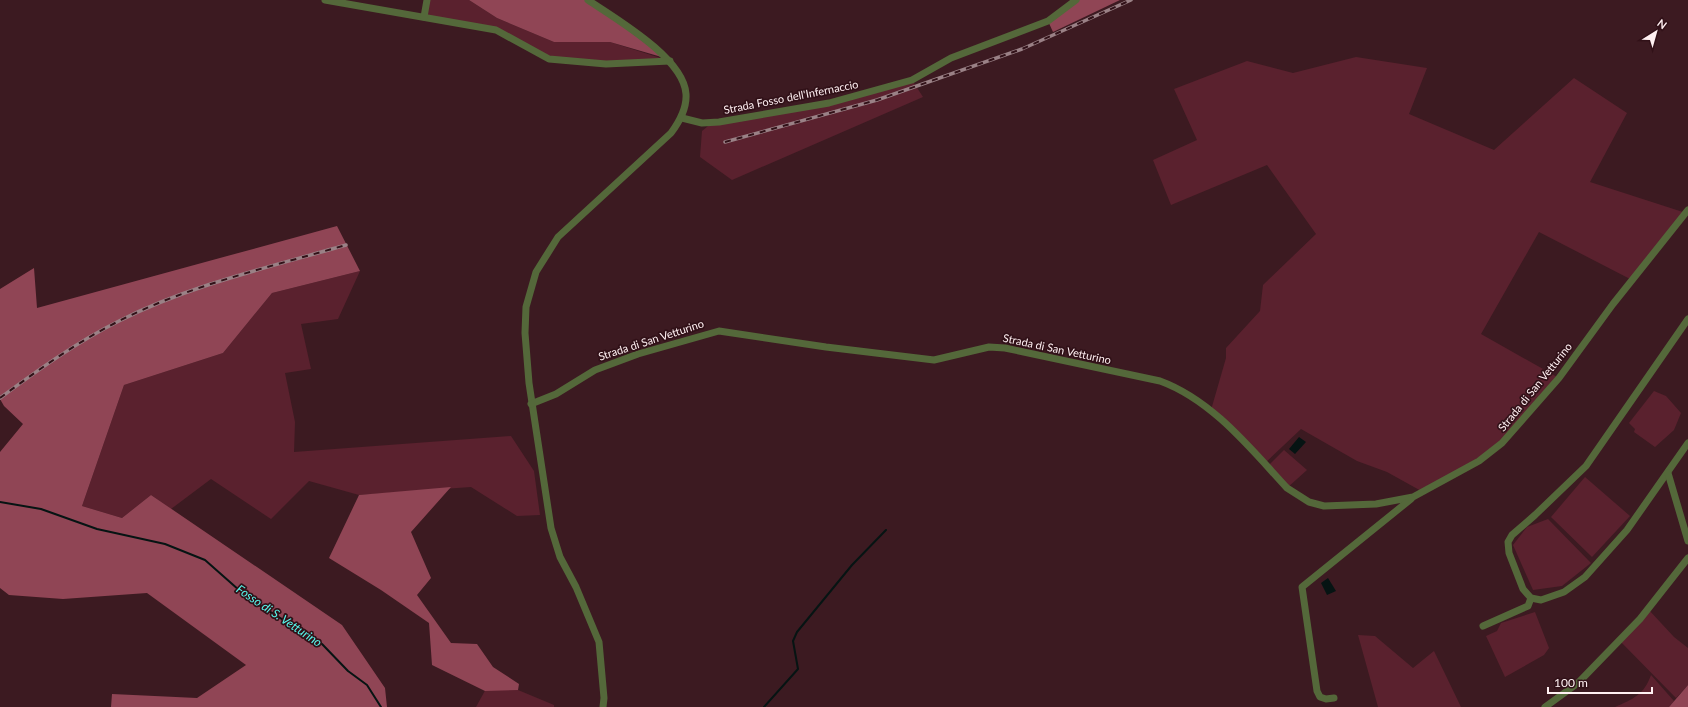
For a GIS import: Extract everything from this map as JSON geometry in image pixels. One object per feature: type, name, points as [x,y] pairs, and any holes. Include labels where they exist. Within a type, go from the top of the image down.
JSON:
[{"type":"street","points":[[325,0],[496,30],[549,59],[606,64],[670,61]]},
{"type":"street","points":[[424,17],[427,0]]},
{"type":"street","points":[[588,0],[630,28],[670,61],[680,77],[686,94],[682,118],[671,133],[558,237],[536,272],[526,307],[525,333],[531,404],[551,528],[560,557],[576,587],[599,642],[604,698],[603,707]]},
{"type":"street","name":"Strada Fosso dell'Infernaccio","points":[[682,118],[702,123],[718,122],[829,103],[912,80],[951,58],[1048,21],[1076,0]]},
{"type":"street","name":"Strada di San Vetturino","points":[[531,404],[556,394],[595,370],[638,354],[719,331],[834,348],[934,360],[989,347],[1005,348],[1160,381],[1178,388],[1211,410],[1287,488],[1309,502],[1324,506],[1369,504],[1413,497],[1479,461],[1502,443],[1559,378],[1613,304],[1688,210]]},
{"type":"street","points":[[1688,319],[1586,466],[1512,535],[1508,542],[1509,554],[1523,590],[1532,598],[1541,600],[1564,592],[1585,576],[1626,530],[1688,443]]},
{"type":"street","points":[[1668,472],[1688,541]]},
{"type":"street","points":[[1334,698],[1326,699],[1320,697],[1317,691],[1302,587],[1413,497]]},
{"type":"street","points":[[1545,707],[1578,683],[1643,616],[1688,558]]},
{"type":"street","points":[[1483,626],[1528,606],[1532,598]]},
{"type":"shaded area","points":[[427,0],[469,0],[497,18],[554,42],[610,42],[670,61],[606,64],[549,59],[496,30],[424,17]]},
{"type":"shaded area","points":[[469,0],[588,0],[665,58],[610,42],[554,42],[497,18]]},
{"type":"shaded area","points":[[1076,0],[1120,0],[1053,32],[1048,21]]},
{"type":"shaded area","points":[[1356,57],[1427,68],[1409,114],[1494,150],[1574,78],[1627,113],[1590,182],[1686,213],[1632,280],[1539,232],[1481,334],[1559,378],[1502,443],[1423,492],[1387,472],[1357,461],[1301,429],[1264,464],[1211,410],[1226,358],[1226,348],[1260,311],[1263,285],[1316,234],[1267,165],[1171,205],[1153,160],[1197,140],[1174,89],[1247,61],[1293,73]]},
{"type":"shaded area","points":[[912,80],[923,97],[732,180],[700,157],[702,131],[713,122],[829,103]]},
{"type":"shaded area","points":[[337,226],[360,271],[272,293],[223,353],[124,385],[82,506],[122,518],[151,495],[342,625],[385,688],[387,707],[111,707],[112,694],[197,698],[246,665],[147,593],[63,599],[9,595],[0,588],[0,452],[23,424],[4,406],[0,399],[0,289],[34,268],[37,308]]},
{"type":"shaded area","points":[[360,271],[338,319],[301,324],[311,369],[285,373],[295,422],[294,452],[511,436],[534,471],[540,515],[517,516],[471,487],[359,495],[309,481],[271,519],[211,479],[171,509],[151,495],[122,518],[82,506],[124,385],[223,353],[272,293]]},
{"type":"shaded area","points":[[1654,391],[1666,396],[1681,413],[1674,430],[1655,447],[1634,432],[1635,429],[1629,423]]},
{"type":"shaded area","points":[[1299,437],[1306,442],[1295,454],[1289,449]]},
{"type":"shaded area","points":[[1284,450],[1307,470],[1287,488],[1267,467]]},
{"type":"shaded area","points":[[1585,477],[1630,516],[1592,557],[1551,517]]},
{"type":"shaded area","points":[[451,487],[411,532],[431,578],[417,595],[451,643],[477,644],[493,667],[519,684],[518,690],[485,691],[432,665],[429,623],[381,590],[329,558],[359,495]]},
{"type":"shaded area","points":[[1548,519],[1591,563],[1562,586],[1533,590],[1513,545],[1527,527]]},
{"type":"shaded area","points":[[1328,578],[1336,591],[1327,595],[1321,583]]},
{"type":"shaded area","points":[[1648,609],[1674,637],[1688,648],[1688,685],[1676,698],[1619,640]]},
{"type":"shaded area","points":[[1535,612],[1549,648],[1544,655],[1505,677],[1486,636],[1497,631],[1501,623]]},
{"type":"shaded area","points":[[1358,635],[1375,636],[1413,668],[1434,651],[1461,707],[1378,707]]},
{"type":"shaded area","points":[[1651,675],[1674,701],[1669,707],[1615,707],[1637,696],[1645,687]]},
{"type":"shaded area","points":[[1688,685],[1688,707],[1669,707]]},
{"type":"shaded area","points":[[487,687],[518,690],[554,705],[554,707],[476,707]]},
{"type":"waterway","name":"Fosso di S. Vetturino","points":[[0,502],[41,509],[97,529],[165,544],[205,560],[248,598],[322,644],[348,671],[367,685],[381,707]]},
{"type":"waterway","points":[[764,707],[798,669],[793,641],[797,632],[852,565],[886,530]]},
{"type":"railway","points":[[725,142],[877,100],[1022,49],[1131,0]]},
{"type":"railway","points":[[0,398],[73,347],[103,329],[146,308],[202,287],[259,269],[346,245]]}]
